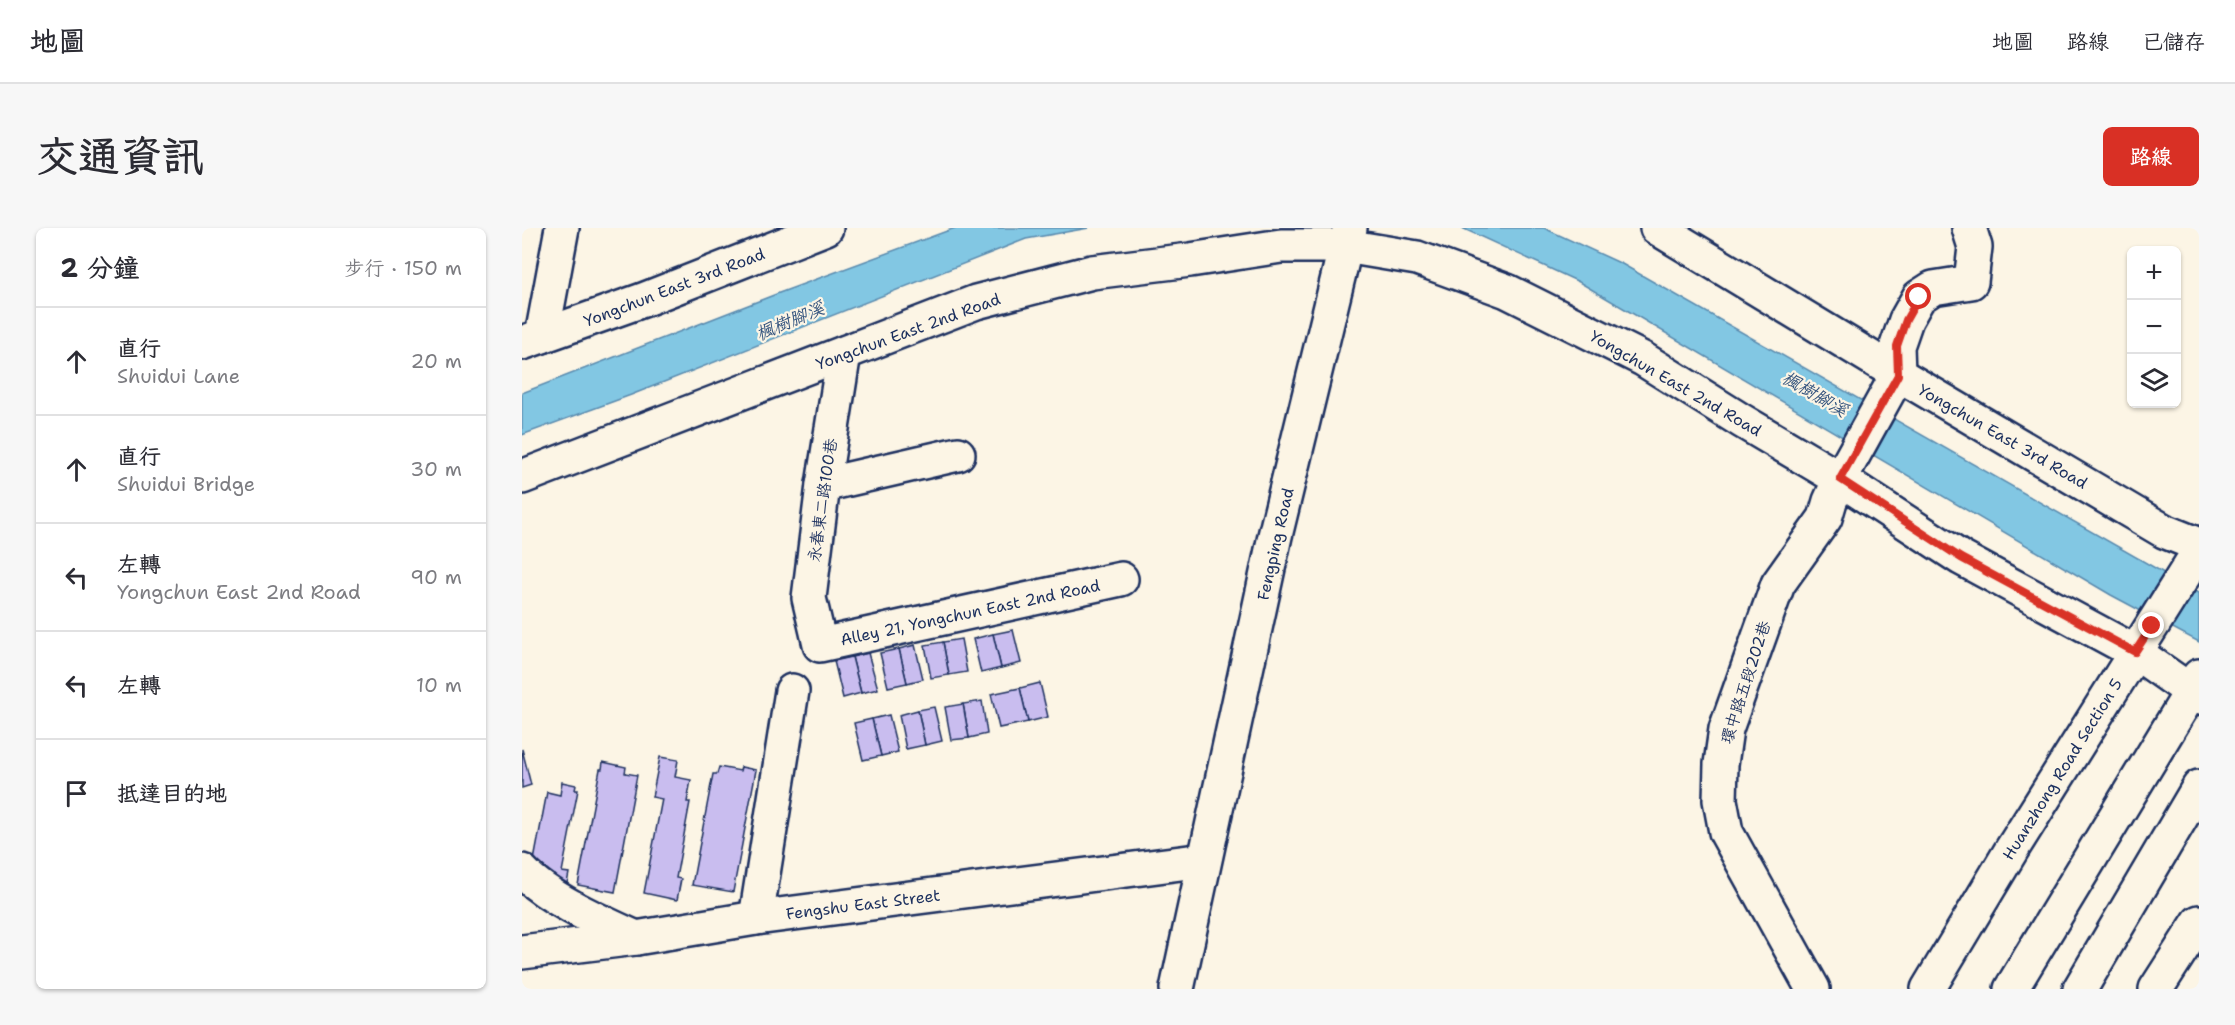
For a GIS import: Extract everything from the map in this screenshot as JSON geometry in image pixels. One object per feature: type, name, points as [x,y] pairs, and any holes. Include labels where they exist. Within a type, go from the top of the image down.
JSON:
[{"type":"street","points":[[532,339],[562,228]]},
{"type":"street","name":"Yongchun East 3rd Road","points":[[532,339],[643,300],[781,237],[826,228]]},
{"type":"street","name":"Yongchun East 3rd Road","points":[[1657,228],[1898,375],[2198,550]]},
{"type":"street","points":[[1898,375],[1897,346],[1906,320],[1919,297],[1932,288],[1971,282],[1975,247],[1969,228]]},
{"type":"street","name":"Yongchun East 2nd Road","points":[[522,477],[976,302],[1092,272],[1347,237],[1417,258],[1507,291],[1643,359],[1840,479],[1961,558],[2138,646],[2196,686]]},
{"type":"street","name":"Fengping Road","points":[[1177,989],[1275,536],[1319,363],[1347,237]]},
{"type":"street","name":"永春東二路100巷","points":[[820,645],[809,598],[823,484],[844,354]]},
{"type":"street","name":"環中路五段202巷","points":[[1813,989],[1726,832],[1720,800],[1720,764],[1726,729],[1778,584],[1825,518],[1840,479],[1898,375]]},
{"type":"street","points":[[823,484],[958,454]]},
{"type":"street","name":"Huanzhong Road Section 5","points":[[1928,989],[2198,550]]},
{"type":"street","name":"Alley 21, Yongchun East 2nd Road","points":[[820,645],[1121,579]]},
{"type":"street","points":[[2011,989],[2196,686]]},
{"type":"street","points":[[756,918],[792,691]]},
{"type":"street","points":[[2080,989],[2199,787]]},
{"type":"street","name":"Fengshu East Street","points":[[522,952],[636,938],[756,918],[1204,860]]},
{"type":"street","points":[[522,871],[535,885],[594,919],[636,938]]},
{"type":"street","points":[[2156,989],[2199,922]]},
{"type":"water","name":"楓樹腳溪","points":[[955,228],[1089,228],[1026,239],[631,395],[522,435],[522,393],[779,293]]},
{"type":"water","name":"楓樹腳溪","points":[[1462,228],[1544,228],[1622,264],[2199,593],[2199,642],[2111,595],[1579,282]]},
{"type":"building","points":[[1013,630],[1021,663],[1001,668],[993,634]]},
{"type":"building","points":[[993,634],[1001,668],[981,673],[973,639]]},
{"type":"building","points":[[961,639],[967,672],[949,675],[943,642]]},
{"type":"building","points":[[943,642],[949,675],[931,678],[925,645]]},
{"type":"building","points":[[915,645],[923,679],[907,683],[899,649]]},
{"type":"building","points":[[899,649],[907,683],[888,687],[880,653]]},
{"type":"building","points":[[868,653],[878,689],[861,693],[852,657]]},
{"type":"building","points":[[852,657],[861,693],[843,698],[834,661]]},
{"type":"building","points":[[1040,683],[1048,717],[1028,722],[1020,688]]},
{"type":"building","points":[[1020,688],[1028,722],[999,728],[991,694]]},
{"type":"building","points":[[982,701],[987,734],[969,738],[963,704]]},
{"type":"building","points":[[963,704],[969,738],[951,740],[945,707]]},
{"type":"building","points":[[934,707],[942,741],[925,745],[918,710]]},
{"type":"building","points":[[918,710],[925,745],[906,749],[899,715]]},
{"type":"building","points":[[889,715],[898,752],[881,756],[872,719]]},
{"type":"building","points":[[872,719],[881,756],[863,760],[854,723]]},
{"type":"building","points":[[522,749],[531,785],[522,788]]},
{"type":"building","points":[[660,757],[678,760],[675,777],[691,780],[687,802],[690,802],[676,878],[681,879],[677,900],[644,893],[662,799],[652,797]]},
{"type":"building","points":[[603,762],[626,767],[625,773],[637,775],[615,892],[578,885]]},
{"type":"building","points":[[719,767],[740,771],[741,767],[756,770],[733,892],[692,885],[713,774],[717,774]]},
{"type":"building","points":[[562,782],[576,785],[575,790],[578,790],[562,872],[569,873],[566,889],[553,886],[555,875],[532,871],[547,792],[560,795]]},
{"type":"route","points":[[1919,297],[1906,320],[1897,346],[1898,375],[1840,479],[1961,558],[2020,592],[2135,652],[2152,626]]}]
